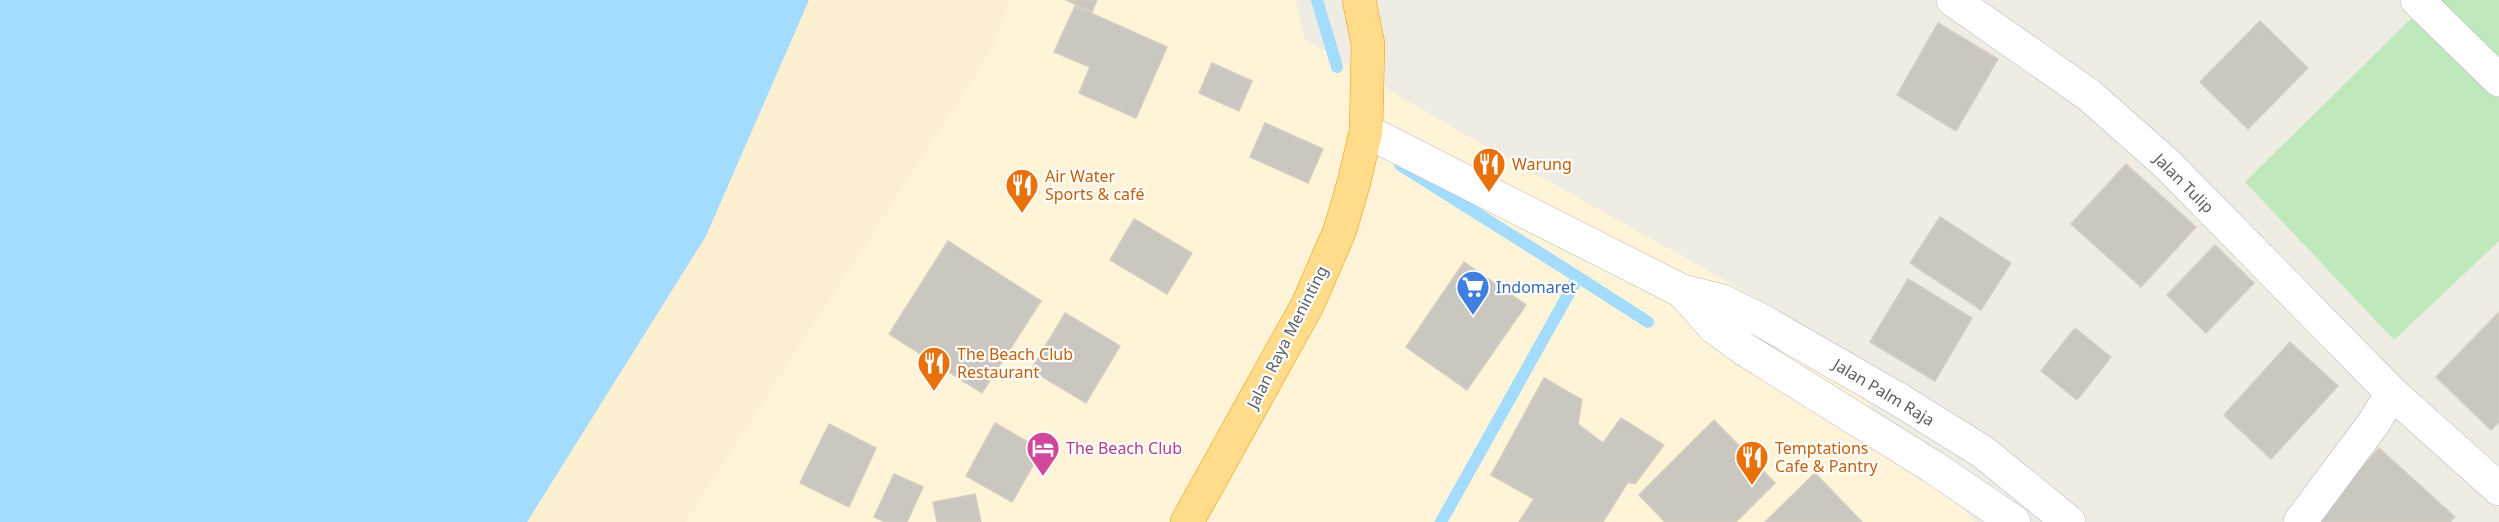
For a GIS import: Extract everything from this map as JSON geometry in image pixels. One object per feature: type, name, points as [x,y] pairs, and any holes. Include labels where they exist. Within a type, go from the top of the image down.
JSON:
[{"type":"highway","name":"Jalan Raya Meninting","points":[[1187,522],[1308,304],[1340,230],[1366,131],[1368,44],[1359,0]]},
{"type":"street","name":"Jalan Tulip","points":[[1953,0],[2089,95],[2166,164],[2392,393],[2499,489]]},
{"type":"street","points":[[2417,0],[2499,80]]},
{"type":"street","name":"Jalan Palm Raja","points":[[1366,131],[1682,291],[1723,301],[1759,319],[1898,399],[1983,452],[2069,522]]},
{"type":"street","name":"Jalan Palm Raja","points":[[1682,291],[1715,328],[1744,349],[1933,466],[2014,522]]},
{"type":"street","points":[[2300,522],[2373,424],[2392,393]]},
{"type":"shaded area","points":[[1010,0],[1295,0],[1305,39],[1436,118],[1787,315],[1975,522],[685,522],[992,49]]},
{"type":"green space","points":[[2430,0],[2499,0],[2499,241],[2394,340],[2245,182]]},
{"type":"sand","points":[[809,0],[1010,0],[992,49],[685,522],[527,522],[706,236]]},
{"type":"water","points":[[0,0],[809,0],[706,236],[527,522],[0,522]]},
{"type":"building","points":[[1066,0],[1097,0],[1092,12]]},
{"type":"building","points":[[1075,6],[1167,47],[1136,118],[1079,93],[1090,67],[1054,52]]},
{"type":"building","points":[[2260,21],[2308,68],[2248,129],[2200,82]]},
{"type":"building","points":[[1938,23],[1998,59],[1956,131],[1897,95]]},
{"type":"building","points":[[1212,63],[1252,81],[1239,111],[1199,93]]},
{"type":"building","points":[[1265,123],[1323,149],[1308,183],[1250,157]]},
{"type":"building","points":[[2126,164],[2196,227],[2141,287],[2071,224]]},
{"type":"building","points":[[1940,217],[2011,263],[1981,310],[1910,263]]},
{"type":"building","points":[[1134,219],[1192,253],[1167,294],[1110,260]]},
{"type":"building","points":[[948,241],[1041,301],[982,393],[889,334]]},
{"type":"building","points":[[2215,245],[2254,283],[2206,333],[2167,295]]},
{"type":"building","name":"Indomaret","points":[[1464,262],[1526,305],[1467,390],[1406,347]]},
{"type":"building","points":[[1908,279],[1972,318],[1935,381],[1870,342]]},
{"type":"building","points":[[2499,312],[2499,422],[2491,430],[2436,377]]},
{"type":"building","points":[[1065,313],[1120,346],[1086,403],[1031,370]]},
{"type":"building","points":[[2075,328],[2111,357],[2077,400],[2041,371]]},
{"type":"building","points":[[2290,342],[2338,386],[2271,459],[2224,415]]},
{"type":"building","points":[[1544,378],[1582,400],[1578,424],[1603,443],[1621,418],[1664,445],[1635,484],[1628,482],[1603,522],[1519,522],[1534,499],[1491,475]]},
{"type":"building","points":[[1714,420],[1775,483],[1736,522],[1665,522],[1639,495]]},
{"type":"building","points":[[995,423],[1042,450],[1012,502],[966,476]]},
{"type":"building","points":[[829,424],[876,448],[849,507],[800,483]]},
{"type":"building","points":[[2379,448],[2455,517],[2450,522],[2312,522]]},
{"type":"building","points":[[1815,473],[1862,522],[1765,522]]},
{"type":"building","points":[[894,474],[923,487],[907,522],[885,522],[874,517]]},
{"type":"building","points":[[975,494],[981,522],[937,522],[933,502]]},
{"type":"waterway","points":[[1317,0],[1337,67]]},
{"type":"waterway","points":[[1400,165],[1578,277],[1441,522]]},
{"type":"waterway","points":[[1578,277],[1648,322]]},
{"type":"place","name":"Warung","points":[[1489,193]]},
{"type":"place","name":"Air Water Sports & café","points":[[1022,214]]},
{"type":"place","name":"Indomaret","points":[[1473,316]]},
{"type":"place","name":"The Beach Club Restaurant","points":[[934,392]]},
{"type":"place","name":"The Beach Club","points":[[1043,477]]},
{"type":"place","name":"Temptations Cafe & Pantry","points":[[1752,486]]}]
